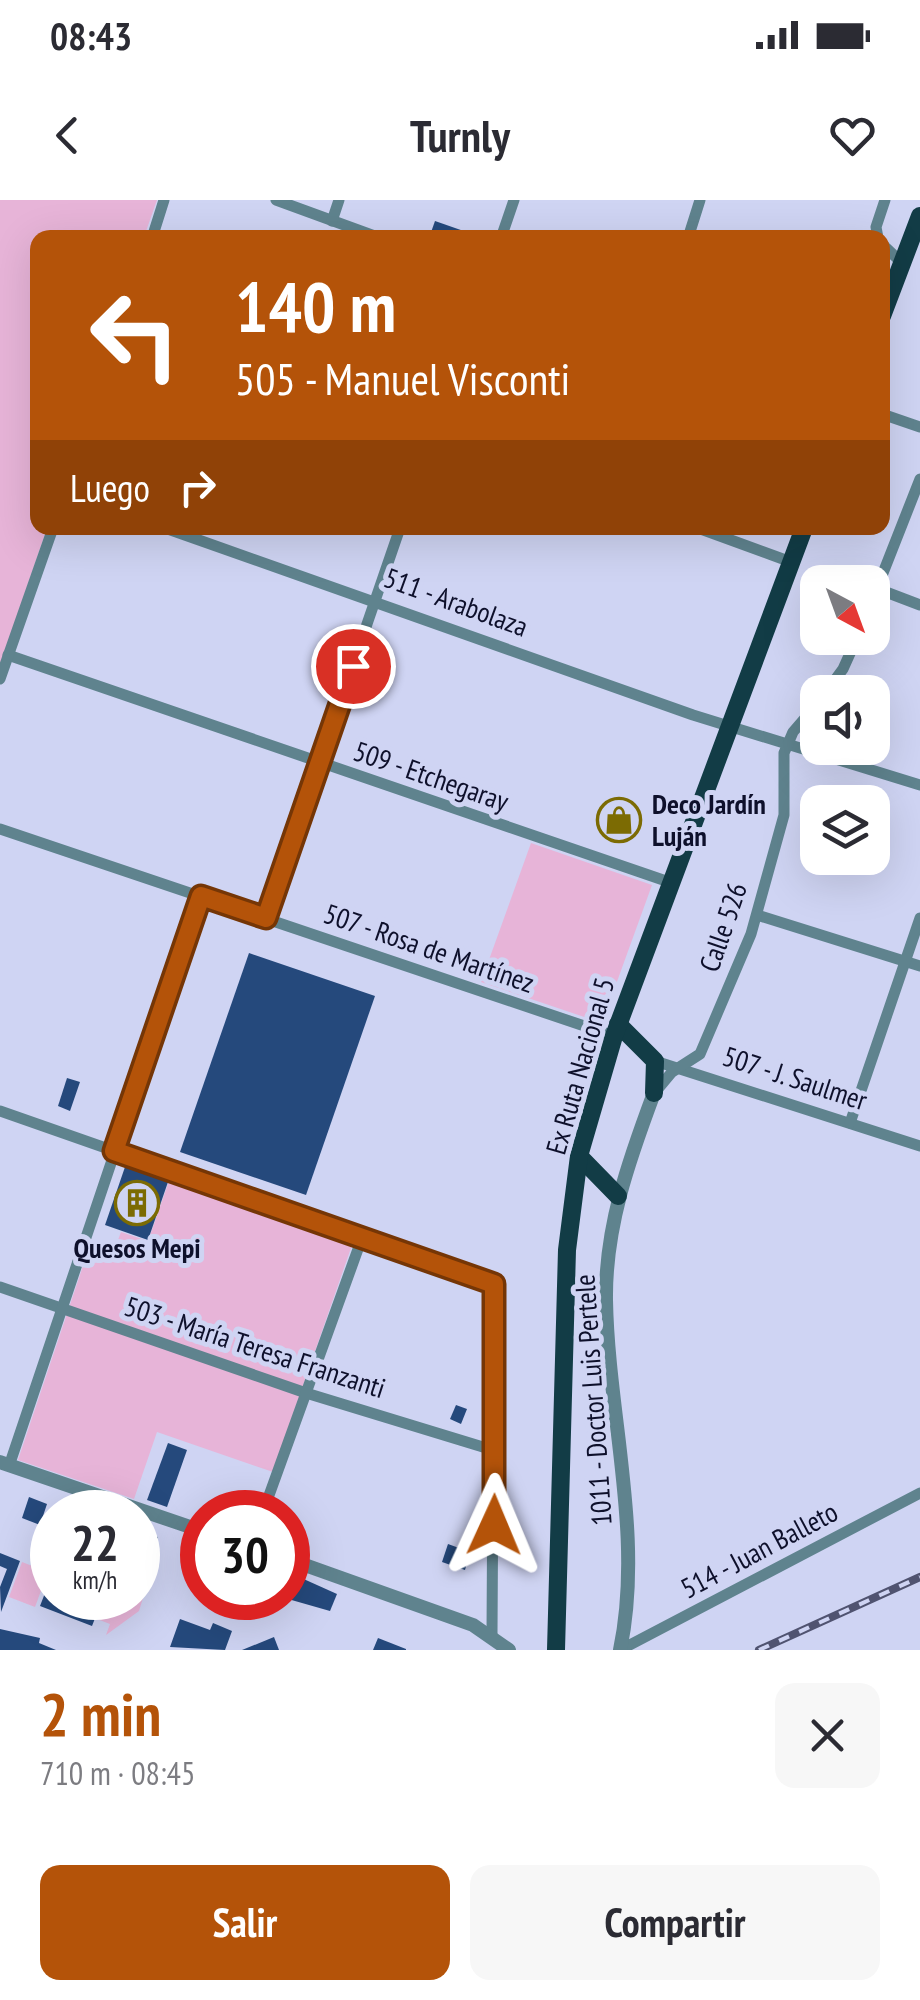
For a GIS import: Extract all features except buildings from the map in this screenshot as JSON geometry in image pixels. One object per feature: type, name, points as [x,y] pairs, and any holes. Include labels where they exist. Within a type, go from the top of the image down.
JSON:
[{"type":"main road","points":[[890,295],[920,217]]},
{"type":"main road","name":"Ex Ruta Nacional 5","points":[[556,1650],[566,1250],[580,1156],[616,1030],[801,535]]},
{"type":"main road","points":[[616,1030],[655,1061],[654,1093]]},
{"type":"main road","points":[[580,1156],[618,1196]]},
{"type":"street","points":[[155,230],[164,200]]},
{"type":"street","points":[[276,200],[357,230]]},
{"type":"street","points":[[332,221],[339,200]]},
{"type":"street","points":[[505,230],[514,200]]},
{"type":"street","points":[[691,230],[700,200]]},
{"type":"street","points":[[876,230],[885,200]]},
{"type":"street","points":[[890,252],[902,263]]},
{"type":"street","points":[[890,417],[920,427]]},
{"type":"street","points":[[887,565],[920,479]]},
{"type":"street","points":[[0,678],[51,535]]},
{"type":"street","name":"511 - Arabolaza","points":[[186,535],[729,727],[920,785]]},
{"type":"street","points":[[266,918],[398,535]]},
{"type":"street","points":[[717,535],[791,562]]},
{"type":"street","points":[[890,598],[920,605]]},
{"type":"street","name":"509 - Etchegaray","points":[[8,655],[669,882]]},
{"type":"street","points":[[788,743],[800,727]]},
{"type":"street","name":"Calle 526","points":[[654,1093],[700,1054],[757,915],[784,815],[788,743]]},
{"type":"street","name":"507 - Rosa de Martínez","points":[[0,830],[616,1030]]},
{"type":"street","points":[[180,1524],[5,1464],[201,896]]},
{"type":"street","points":[[757,915],[920,966]]},
{"type":"street","points":[[850,1123],[920,918]]},
{"type":"street","name":"507 - J. Saulmer","points":[[655,1061],[920,1146]]},
{"type":"street","name":"1011 - Doctor Luis Pertele","points":[[620,1650],[626,1616],[628,1554],[606,1300],[618,1196],[654,1093]]},
{"type":"street","points":[[0,1111],[494,1284],[492,1635]]},
{"type":"street","points":[[272,1490],[362,1238]]},
{"type":"street","name":"503 - María Teresa Franzanti","points":[[0,1287],[306,1392],[496,1451]]},
{"type":"street","name":"514 - Juan Balleto","points":[[620,1650],[920,1493]]},
{"type":"street","points":[[310,1568],[452,1616],[492,1635],[509,1650]]},
{"type":"shaded area","points":[[0,200],[157,200],[146,230],[30,230],[30,535],[45,535],[0,666]]},
{"type":"shaded area","points":[[531,843],[652,885],[602,1023],[481,982]]},
{"type":"shaded area","points":[[169,1181],[352,1245],[273,1472],[157,1432],[137,1490],[107,1490],[18,1460],[87,1254],[110,1261],[121,1232],[148,1241]]},
{"type":"shaded area","points":[[22,1562],[30,1565],[30,1605],[9,1597]]},
{"type":"shaded area","points":[[100,1620],[127,1620],[106,1635],[110,1624]]},
{"type":"railway","points":[[759,1650],[920,1577]]},
{"type":"place","name":"Deco Jardín Luján","points":[[619,820]]},
{"type":"place","name":"Quesos Mepi","points":[[137,1203]]},
{"type":"route","points":[[353,666],[266,918],[201,896],[114,1151],[494,1284],[494,1525]]}]
